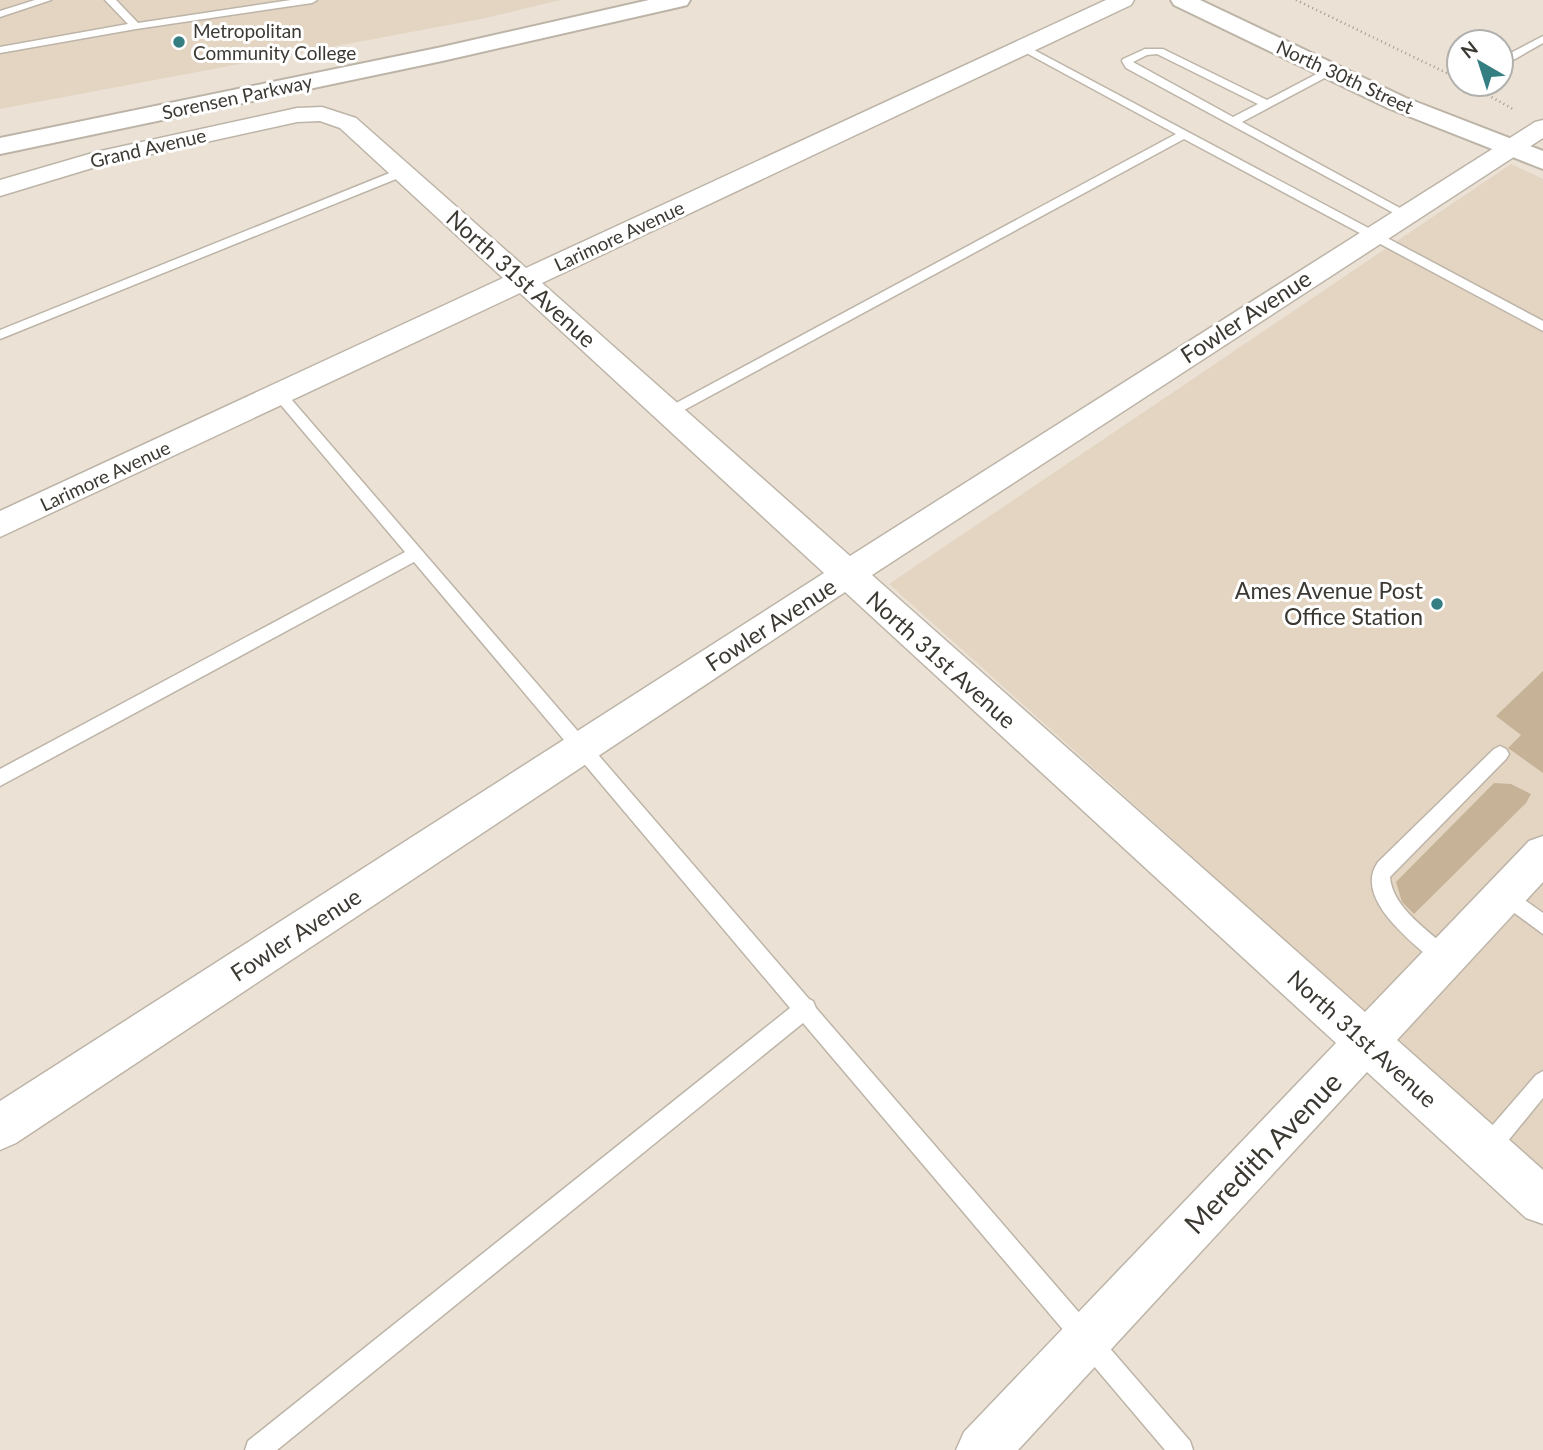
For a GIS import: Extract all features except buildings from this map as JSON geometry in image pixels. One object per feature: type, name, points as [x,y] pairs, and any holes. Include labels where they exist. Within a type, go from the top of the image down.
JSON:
[{"type":"main road","points":[[395,41],[584,0]]},
{"type":"main road","name":"Sorensen Parkway","points":[[0,146],[442,54],[679,0]]},
{"type":"main road","name":"North 30th Street","points":[[1182,0],[1397,103],[1513,131]]},
{"type":"main road","name":"North 30th Street","points":[[1415,86],[1459,111],[1513,131],[1543,161]]},
{"type":"street","name":"Larimore Avenue","points":[[0,525],[1123,0]]},
{"type":"street","name":"North 31st Avenue","points":[[297,115],[321,114],[348,123],[1543,1201]]},
{"type":"street","name":"Grand Avenue","points":[[0,188],[96,159],[297,115]]},
{"type":"street","name":"Fowler Avenue","points":[[0,1127],[1405,214],[1513,131],[1543,127]]},
{"type":"street","name":"Meredith Avenue","points":[[982,1450],[1543,855]]},
{"type":"lane","points":[[0,14],[46,0]]},
{"type":"lane","points":[[110,0],[136,26]]},
{"type":"lane","points":[[219,0],[232,12]]},
{"type":"lane","points":[[0,50],[310,0]]},
{"type":"lane","points":[[1515,55],[1543,39]]},
{"type":"lane","points":[[1023,47],[1543,327]]},
{"type":"lane","points":[[1267,104],[1160,51],[1134,55],[1127,61],[1130,66],[1405,214]]},
{"type":"lane","points":[[1234,121],[1330,71]]},
{"type":"lane","points":[[670,412],[1184,134]]},
{"type":"lane","points":[[0,335],[402,172]]},
{"type":"lane","points":[[280,395],[1181,1450]]},
{"type":"lane","points":[[0,778],[416,554]]},
{"type":"lane","points":[[1446,959],[1397,912],[1382,889],[1380,877],[1385,868],[1500,754]]},
{"type":"lane","points":[[1505,895],[1543,925]]},
{"type":"lane","points":[[257,1450],[806,1008]]},
{"type":"lane","points":[[1486,1150],[1543,1082]]},
{"type":"path","points":[[1296,0],[1445,72]]},
{"type":"path","points":[[1495,98],[1513,107],[1513,131]]},
{"type":"shaded area","name":"Metropolitan Community College","points":[[0,0],[560,0],[486,18],[0,109]]},
{"type":"shaded area","points":[[1511,164],[1543,179],[1543,1172],[889,584]]},
{"type":"shaded area","points":[[1543,671],[1543,773],[1508,748],[1521,735],[1496,716]]},
{"type":"shaded area","points":[[1494,783],[1511,784],[1531,794],[1526,803],[1414,914],[1402,902],[1396,882]]},
{"type":"place","name":"Metropolitan Community College","points":[[179,42]]},
{"type":"place","name":"Ames Avenue Post Office Station","points":[[1437,604]]}]
